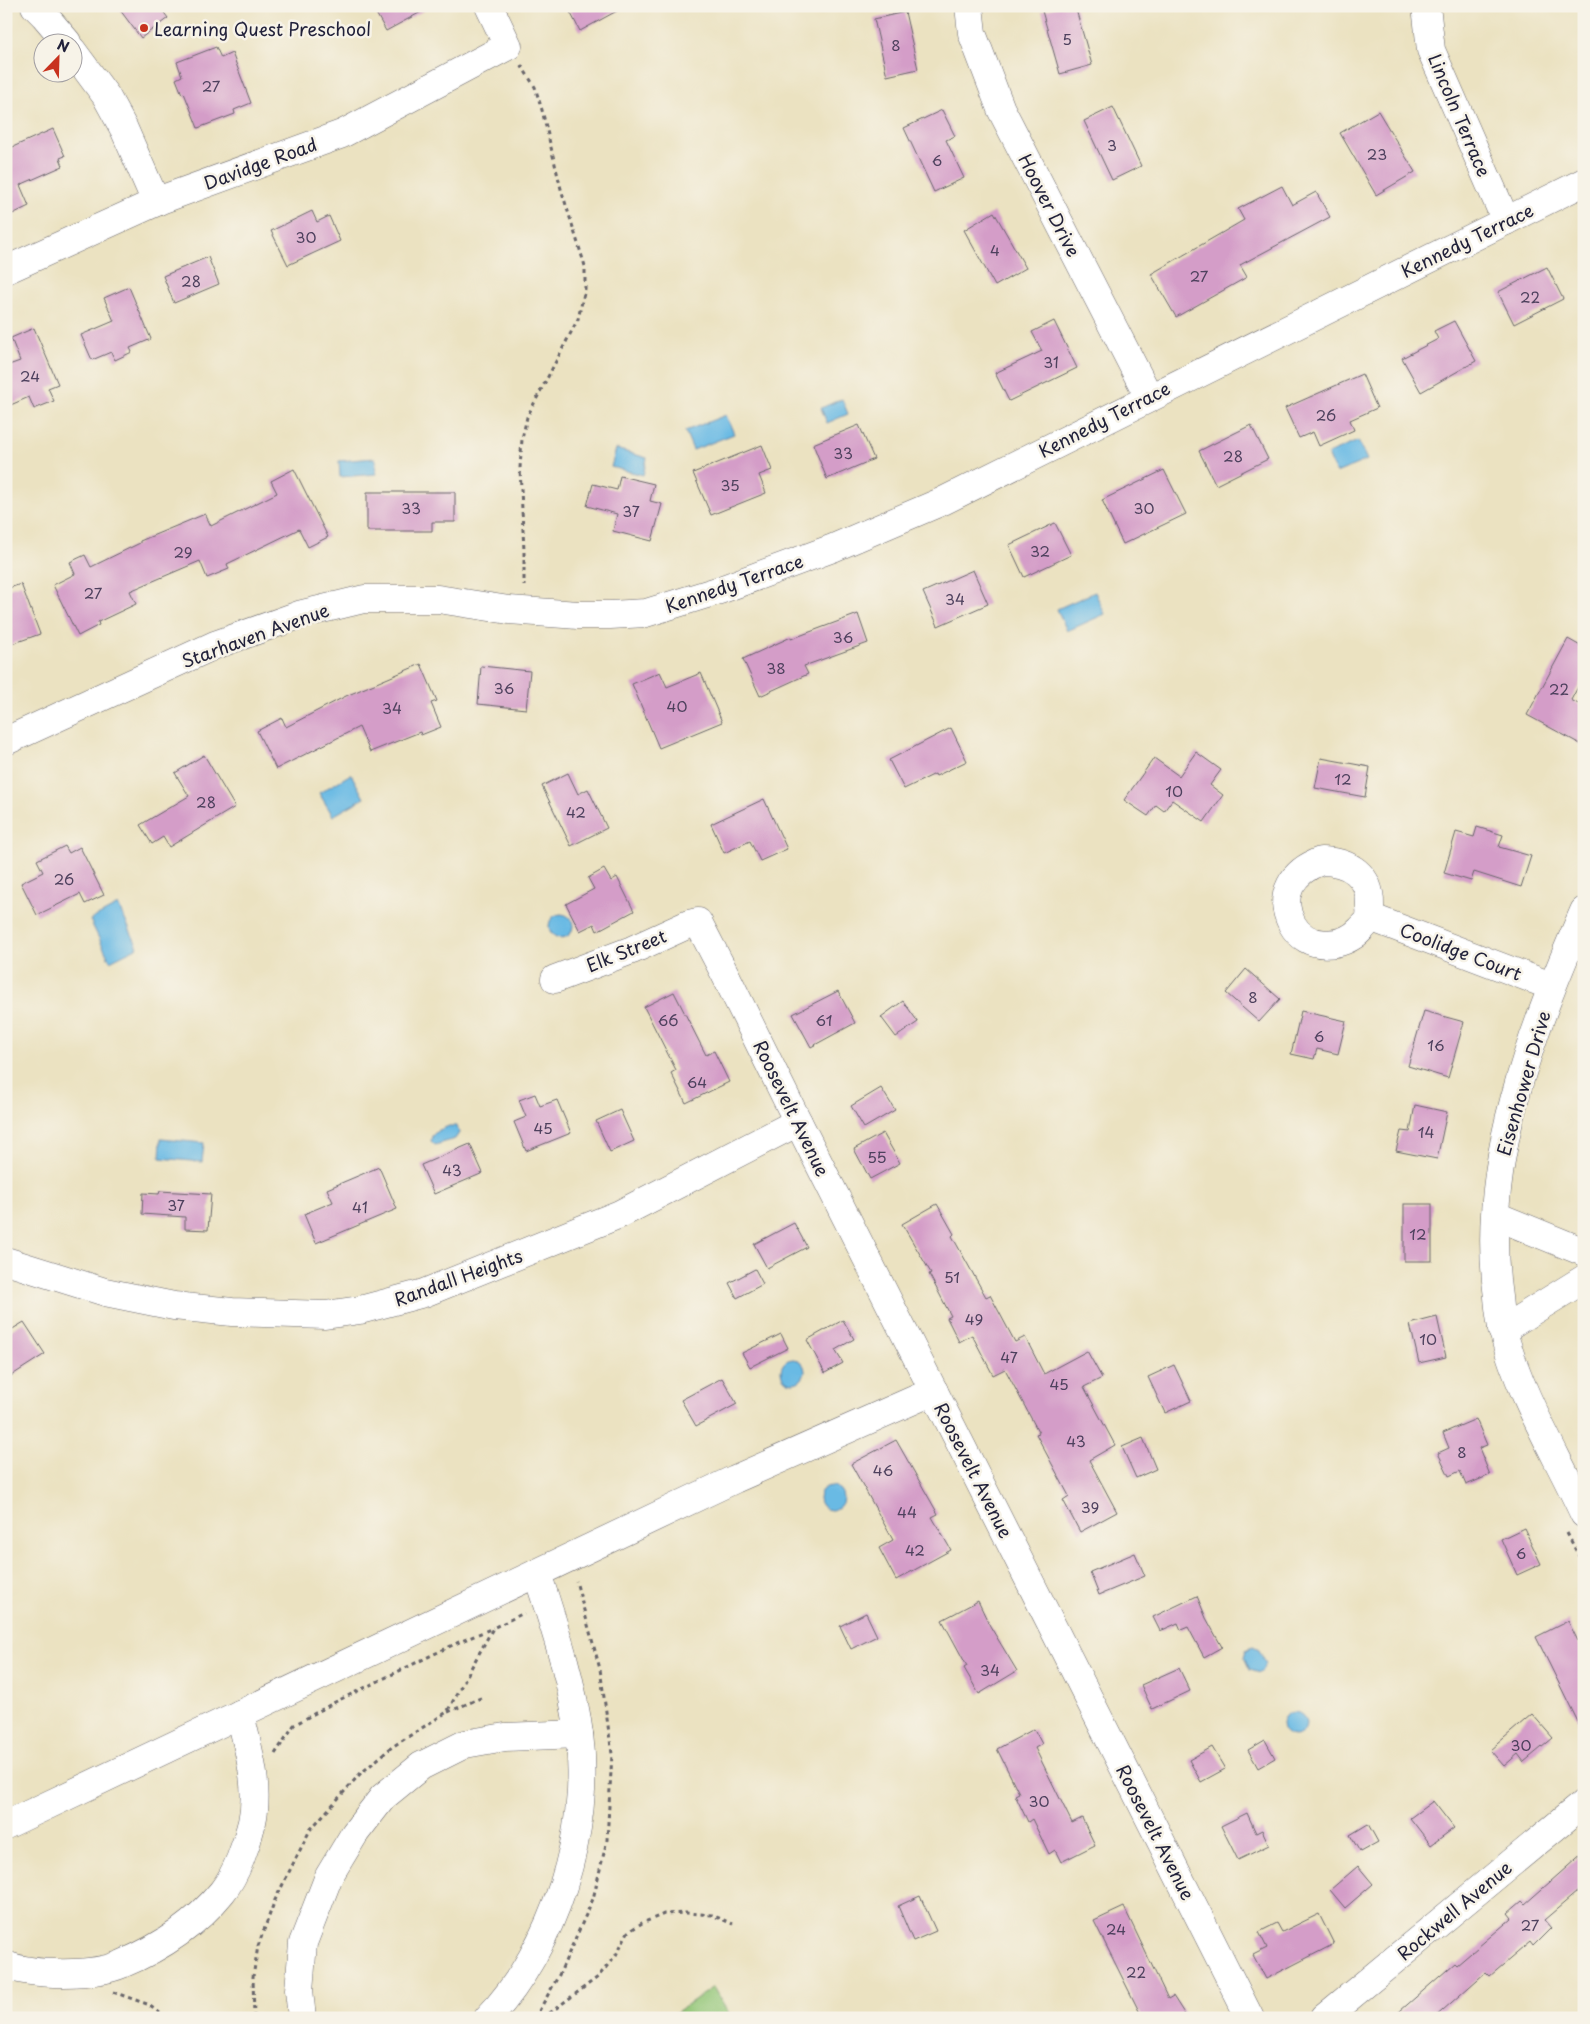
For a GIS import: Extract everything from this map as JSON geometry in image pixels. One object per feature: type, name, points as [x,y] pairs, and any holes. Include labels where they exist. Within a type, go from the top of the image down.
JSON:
[{"type":"street","points":[[35,6],[58,32]]},
{"type":"street","points":[[489,6],[508,46]]},
{"type":"street","name":"Hoover Drive","points":[[969,6],[972,33],[1001,109],[1149,397]]},
{"type":"street","name":"Lincoln Terrace","points":[[1426,6],[1431,50],[1506,221]]},
{"type":"street","name":"Davidge Road","points":[[6,270],[156,202],[216,178],[342,134],[508,46]]},
{"type":"street","points":[[82,64],[106,96],[124,129],[156,202]]},
{"type":"street","name":"Kennedy Terrace","points":[[610,615],[646,613],[720,590],[833,548],[943,500],[1584,182]]},
{"type":"street","name":"Starhaven Avenue","points":[[6,741],[215,645],[302,614],[364,599],[438,600],[524,612],[610,615]]},
{"type":"street","name":"Eisenhower Drive","points":[[1584,911],[1551,986],[1517,1090],[1502,1154],[1493,1248],[1502,1330],[1528,1404],[1584,1514]]},
{"type":"street","name":"Coolidge Court","points":[[1370,917],[1551,986]]},
{"type":"street","name":"Elk Street","points":[[555,979],[632,950],[689,924],[698,922]]},
{"type":"street","name":"Roosevelt Avenue","points":[[698,922],[725,972],[798,1122],[1250,2018]]},
{"type":"street","name":"Randall Heights","points":[[6,1261],[105,1292],[174,1306],[232,1312],[325,1315],[360,1310],[424,1293],[620,1214],[798,1122]]},
{"type":"street","points":[[1496,1216],[1584,1252]]},
{"type":"street","points":[[1502,1330],[1584,1279]]},
{"type":"street","points":[[6,1825],[735,1479],[934,1391]]},
{"type":"street","points":[[488,2018],[517,1983],[550,1923],[563,1888],[577,1818],[582,1769],[579,1734],[564,1657],[537,1573]]},
{"type":"street","points":[[6,1965],[16,1969],[49,1973],[84,1972],[120,1965],[178,1934],[223,1890],[240,1860],[253,1813],[252,1766],[240,1714]]},
{"type":"street","points":[[302,2018],[298,1990],[303,1943],[330,1876],[355,1833],[383,1797],[421,1766],[465,1744],[505,1737],[579,1734]]},
{"type":"street","name":"Rockwell Avenue","points":[[1324,2018],[1584,1803]]},
{"type":"path","points":[[508,46],[535,88],[540,102],[561,189],[585,266],[585,289],[578,319],[528,417],[522,439],[520,468],[524,551],[524,612]]},
{"type":"path","points":[[535,2018],[559,1975],[593,1899],[607,1840],[612,1754],[600,1670],[575,1577]]},
{"type":"path","points":[[273,1759],[276,1750],[294,1725],[335,1702],[493,1628]]},
{"type":"path","points":[[447,1712],[483,1697]]},
{"type":"path","points":[[543,2018],[598,1977],[616,1955],[628,1932],[642,1923],[664,1914],[686,1912],[712,1915],[734,1924]]},
{"type":"green space","points":[[713,1987],[731,2018],[668,2018]]},
{"type":"water","points":[[842,399],[848,414],[827,423],[821,408]]},
{"type":"water","points":[[726,415],[734,434],[693,450],[685,431]]},
{"type":"water","points":[[1358,441],[1367,460],[1336,473],[1328,454]]},
{"type":"water","points":[[616,449],[647,458],[643,475],[611,467]]},
{"type":"water","points":[[375,458],[376,474],[340,477],[339,461]]},
{"type":"water","points":[[1095,592],[1105,614],[1067,631],[1057,609]]},
{"type":"water","points":[[351,774],[364,798],[333,816],[319,793]]},
{"type":"water","points":[[118,905],[138,947],[110,961],[90,920]]},
{"type":"water","points":[[561,914],[570,917],[573,926],[570,935],[561,938],[552,935],[549,926],[552,917]]},
{"type":"water","points":[[449,1126],[457,1126],[459,1133],[455,1139],[435,1145],[431,1141],[432,1136],[437,1131]]},
{"type":"water","points":[[161,1139],[204,1143],[202,1162],[160,1158]]},
{"type":"water","points":[[793,1359],[801,1363],[805,1371],[801,1379],[793,1383],[785,1379],[781,1371],[785,1363]]},
{"type":"water","points":[[831,1486],[839,1490],[843,1498],[839,1506],[831,1510],[823,1506],[819,1498],[823,1490]]},
{"type":"water","points":[[1253,1647],[1259,1650],[1266,1664],[1260,1673],[1250,1670],[1244,1657],[1246,1650]]},
{"type":"water","points":[[1294,1712],[1302,1716],[1306,1724],[1302,1732],[1294,1736],[1286,1732],[1282,1724],[1286,1716]]},
{"type":"building","name":"Learning Quest Preschool","points":[[117,6],[159,6],[168,18],[141,38]]},
{"type":"building","points":[[372,6],[432,6],[386,31]]},
{"type":"building","points":[[567,6],[626,6],[580,31]]},
{"type":"building","points":[[1061,6],[1075,6],[1092,65],[1060,74],[1042,11]]},
{"type":"building","points":[[905,12],[918,69],[887,76],[874,19]]},
{"type":"building","points":[[216,47],[221,58],[232,53],[251,103],[234,110],[235,114],[198,128],[184,93],[182,94],[176,79],[182,76],[177,62]]},
{"type":"building","points":[[1113,107],[1141,166],[1112,180],[1084,121]]},
{"type":"building","points":[[942,110],[955,136],[946,140],[964,178],[934,192],[904,128]]},
{"type":"building","points":[[1378,111],[1415,172],[1376,195],[1340,133]]},
{"type":"building","points":[[53,129],[65,156],[60,158],[63,166],[20,185],[29,206],[6,217],[6,150]]},
{"type":"building","points":[[1282,186],[1292,205],[1316,192],[1330,217],[1240,265],[1247,277],[1176,317],[1151,274],[1244,220],[1238,209]]},
{"type":"building","points":[[312,211],[317,222],[329,216],[340,241],[288,265],[271,231]]},
{"type":"building","points":[[994,212],[1026,268],[995,286],[964,230]]},
{"type":"building","points":[[208,257],[219,284],[174,303],[163,276]]},
{"type":"building","points":[[1547,267],[1563,299],[1514,324],[1498,292]]},
{"type":"building","points":[[129,287],[151,339],[130,348],[132,352],[115,360],[111,352],[92,360],[81,335],[114,321],[104,298]]},
{"type":"building","points":[[1054,321],[1077,368],[1009,401],[995,373],[1042,351],[1032,332]]},
{"type":"building","points":[[1454,321],[1476,361],[1421,392],[1402,358],[1438,339],[1434,331]]},
{"type":"building","points":[[34,328],[58,384],[48,388],[54,401],[34,409],[29,397],[6,407],[6,366],[20,361],[11,338]]},
{"type":"building","points":[[1362,374],[1377,408],[1350,420],[1354,430],[1319,446],[1313,432],[1299,438],[1285,408]]},
{"type":"building","points":[[859,425],[874,459],[827,479],[813,444]]},
{"type":"building","points":[[1251,425],[1268,459],[1216,485],[1199,451]]},
{"type":"building","points":[[762,445],[772,470],[759,475],[766,493],[711,515],[693,473]]},
{"type":"building","points":[[294,469],[328,537],[308,547],[299,529],[227,564],[229,569],[207,578],[200,561],[130,591],[136,604],[98,622],[99,625],[78,636],[53,585],[75,574],[70,562],[85,555],[91,567],[140,543],[140,541],[205,514],[211,526],[277,493],[271,481]]},
{"type":"building","points":[[1164,470],[1186,514],[1123,544],[1102,500]]},
{"type":"building","points":[[620,476],[654,484],[650,501],[662,504],[652,541],[613,531],[617,514],[587,506],[593,484],[617,490]]},
{"type":"building","points":[[367,492],[455,492],[455,522],[432,522],[432,531],[367,531]]},
{"type":"building","points":[[1055,523],[1071,555],[1024,577],[1009,545]]},
{"type":"building","points":[[973,570],[988,604],[938,626],[923,592]]},
{"type":"building","points":[[21,584],[40,634],[6,646],[6,589]]},
{"type":"building","points":[[858,614],[868,643],[804,666],[808,674],[760,696],[743,659],[791,637],[791,639]]},
{"type":"building","points":[[1568,639],[1584,648],[1584,676],[1571,700],[1584,707],[1584,746],[1527,715]]},
{"type":"building","points":[[421,664],[437,701],[431,703],[441,727],[421,735],[420,732],[370,752],[359,727],[276,769],[257,731],[282,718],[286,727],[346,696]]},
{"type":"building","points":[[481,666],[530,671],[526,709],[478,704]]},
{"type":"building","points":[[660,672],[667,687],[701,673],[722,722],[659,748],[632,684]]},
{"type":"building","points":[[951,728],[967,761],[904,789],[889,760]]},
{"type":"building","points":[[1196,752],[1221,770],[1210,785],[1223,795],[1204,822],[1172,800],[1164,811],[1156,805],[1148,816],[1124,800],[1154,758],[1179,776]]},
{"type":"building","points":[[204,755],[235,807],[169,847],[163,837],[152,844],[140,825],[189,796],[175,773]]},
{"type":"building","points":[[1321,758],[1370,767],[1365,797],[1315,788]]},
{"type":"building","points":[[568,773],[578,794],[588,789],[607,828],[571,846],[542,786]]},
{"type":"building","points":[[764,799],[787,849],[760,861],[750,841],[724,853],[711,824]]},
{"type":"building","points":[[1477,827],[1503,835],[1499,847],[1531,856],[1521,887],[1474,872],[1471,881],[1444,873],[1456,832],[1474,837]]},
{"type":"building","points":[[65,846],[69,853],[80,847],[104,895],[85,904],[80,894],[37,915],[21,883],[43,872],[37,860]]},
{"type":"building","points":[[604,869],[611,881],[617,877],[634,911],[597,931],[594,924],[580,931],[566,904],[594,889],[588,878]]},
{"type":"building","points":[[1246,969],[1280,999],[1259,1022],[1226,993]]},
{"type":"building","points":[[838,991],[855,1023],[811,1047],[793,1014]]},
{"type":"building","points":[[674,992],[706,1055],[714,1051],[729,1082],[686,1103],[671,1073],[676,1070],[644,1007]]},
{"type":"building","points":[[903,1001],[918,1022],[896,1037],[881,1017]]},
{"type":"building","points":[[1301,1011],[1346,1021],[1338,1054],[1317,1049],[1314,1059],[1291,1054]]},
{"type":"building","points":[[1424,1011],[1464,1022],[1448,1078],[1408,1066]]},
{"type":"building","points":[[881,1088],[895,1110],[864,1128],[851,1106]]},
{"type":"building","points":[[535,1094],[540,1106],[557,1100],[571,1133],[526,1151],[514,1122],[526,1117],[519,1100]]},
{"type":"building","points":[[1415,1105],[1447,1112],[1437,1159],[1396,1151],[1401,1131],[1410,1132]]},
{"type":"building","points":[[620,1110],[634,1141],[610,1152],[596,1121]]},
{"type":"building","points":[[883,1133],[900,1163],[870,1179],[854,1149]]},
{"type":"building","points":[[470,1144],[483,1173],[434,1194],[421,1165]]},
{"type":"building","points":[[379,1167],[397,1209],[316,1243],[304,1214],[333,1202],[327,1189]]},
{"type":"building","points":[[160,1191],[211,1194],[208,1230],[185,1229],[185,1217],[142,1214],[143,1193],[159,1194]]},
{"type":"building","points":[[937,1204],[954,1234],[952,1236],[986,1297],[990,1295],[1015,1342],[1025,1337],[1044,1374],[1087,1351],[1102,1378],[1084,1387],[1115,1445],[1089,1460],[1117,1512],[1080,1532],[1063,1500],[1069,1496],[1036,1434],[1039,1433],[1005,1369],[993,1375],[972,1335],[959,1342],[947,1318],[951,1316],[929,1274],[931,1273],[902,1224]]},
{"type":"building","points":[[1404,1204],[1432,1204],[1432,1261],[1404,1261]]},
{"type":"building","points":[[794,1223],[807,1247],[767,1268],[754,1244]]},
{"type":"building","points":[[755,1269],[763,1284],[737,1298],[729,1283]]},
{"type":"building","points":[[1437,1317],[1446,1357],[1419,1363],[1410,1324]]},
{"type":"building","points":[[843,1320],[854,1339],[835,1350],[843,1363],[825,1373],[807,1340]]},
{"type":"building","points":[[24,1322],[45,1354],[6,1379],[6,1333]]},
{"type":"building","points":[[781,1334],[788,1348],[750,1367],[742,1353]]},
{"type":"building","points":[[1174,1365],[1191,1401],[1165,1413],[1148,1377]]},
{"type":"building","points":[[722,1378],[737,1404],[696,1426],[681,1400]]},
{"type":"building","points":[[1476,1419],[1487,1445],[1479,1448],[1490,1475],[1466,1485],[1460,1471],[1449,1476],[1438,1453],[1449,1448],[1443,1433]]},
{"type":"building","points":[[1143,1438],[1156,1469],[1136,1478],[1122,1447]]},
{"type":"building","points":[[896,1440],[938,1514],[932,1517],[951,1550],[896,1580],[879,1548],[893,1540],[851,1464]]},
{"type":"building","points":[[1524,1528],[1541,1564],[1517,1575],[1501,1539]]},
{"type":"building","points":[[1135,1553],[1145,1576],[1099,1595],[1090,1572]]},
{"type":"building","points":[[1197,1596],[1206,1618],[1222,1647],[1204,1657],[1188,1627],[1181,1630],[1178,1623],[1160,1631],[1153,1617]]},
{"type":"building","points":[[978,1601],[990,1626],[1017,1671],[979,1694],[964,1668],[967,1666],[942,1620]]},
{"type":"building","points":[[866,1613],[877,1636],[851,1649],[840,1626]]},
{"type":"building","points":[[1568,1621],[1584,1653],[1584,1734],[1536,1637]]},
{"type":"building","points":[[1179,1668],[1190,1691],[1152,1709],[1141,1685]]},
{"type":"building","points":[[1532,1714],[1553,1738],[1524,1762],[1518,1754],[1504,1766],[1490,1750]]},
{"type":"building","points":[[1034,1729],[1042,1744],[1035,1748],[1072,1823],[1082,1818],[1095,1845],[1061,1862],[1055,1850],[1049,1854],[1032,1819],[1028,1822],[1015,1795],[1019,1793],[997,1749]]},
{"type":"building","points":[[1265,1740],[1275,1758],[1258,1768],[1248,1750]]},
{"type":"building","points":[[1212,1747],[1225,1769],[1201,1782],[1189,1760]]},
{"type":"building","points":[[1433,1801],[1454,1828],[1431,1845],[1410,1818]]},
{"type":"building","points":[[1247,1813],[1256,1833],[1262,1830],[1269,1845],[1238,1860],[1221,1826]]},
{"type":"building","points":[[1368,1824],[1378,1842],[1360,1852],[1350,1835]]},
{"type":"building","points":[[1584,1852],[1584,1886],[1544,1920],[1551,1928],[1533,1946],[1530,1942],[1490,1976],[1486,1972],[1434,2018],[1392,2018],[1455,1963],[1457,1965],[1512,1918],[1508,1913],[1522,1901],[1525,1904]]},
{"type":"building","points":[[1358,1866],[1373,1884],[1345,1908],[1330,1890]]},
{"type":"building","points":[[920,1896],[936,1931],[913,1941],[898,1906]]},
{"type":"building","points":[[1124,1907],[1168,1999],[1173,1996],[1187,2018],[1137,2018],[1141,2015],[1094,1921]]},
{"type":"building","points":[[1319,1914],[1334,1944],[1266,1979],[1253,1955],[1267,1948],[1259,1932],[1277,1923],[1282,1932]]},
{"type":"place","name":"Learning Quest Preschool","points":[[144,28]]}]
